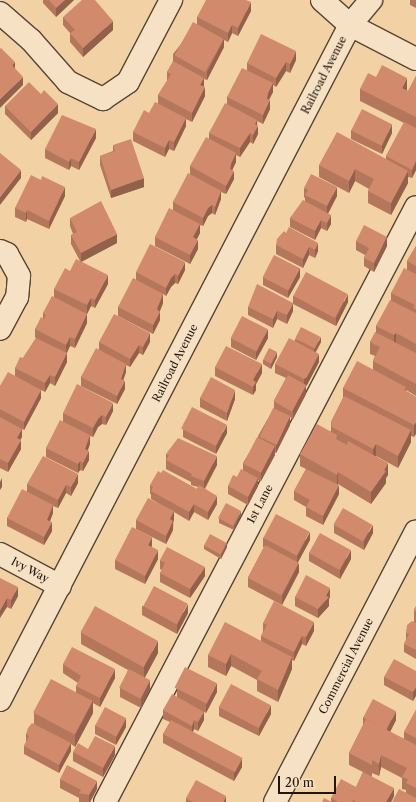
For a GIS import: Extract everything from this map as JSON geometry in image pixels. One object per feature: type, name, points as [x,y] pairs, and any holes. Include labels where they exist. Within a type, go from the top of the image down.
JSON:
[{"type":"street","points":[[0,13],[31,40],[68,82],[103,100],[128,82],[171,0]]},
{"type":"street","points":[[322,0],[350,25],[416,59]]},
{"type":"street","name":"Railroad Avenue","points":[[0,700],[350,25],[371,0]]},
{"type":"street","name":"1st Lane","points":[[105,802],[416,207]]},
{"type":"street","points":[[0,250],[7,254],[19,276],[17,297],[0,329]]},
{"type":"street","name":"Commercial Avenue","points":[[275,802],[416,530]]},
{"type":"street","name":"Ivy Way","points":[[0,554],[60,586]]},
{"type":"building","points":[[49,0],[65,0],[56,8]]},
{"type":"building","points":[[82,0],[95,0],[113,21],[83,48],[70,33],[75,30],[63,17]]},
{"type":"building","points":[[206,0],[246,0],[251,2],[238,28],[232,25],[228,33],[197,17]]},
{"type":"building","points":[[193,22],[224,39],[205,72],[175,55]]},
{"type":"building","points":[[261,34],[296,51],[290,64],[286,62],[276,78],[247,63]]},
{"type":"building","points":[[1,48],[15,62],[12,65],[23,77],[0,99],[0,49]]},
{"type":"building","points":[[173,61],[204,78],[200,85],[205,87],[192,113],[158,95],[171,74],[167,72]]},
{"type":"building","points":[[382,65],[407,78],[402,88],[408,91],[416,76],[416,117],[360,89],[368,73],[376,77]]},
{"type":"building","points":[[242,68],[273,83],[268,93],[267,99],[270,100],[263,115],[227,97]]},
{"type":"building","points":[[29,82],[41,94],[44,90],[58,104],[31,132],[5,106]]},
{"type":"building","points":[[155,102],[186,118],[174,142],[169,140],[165,148],[133,132],[144,110],[149,113]]},
{"type":"building","points":[[225,103],[257,120],[255,124],[258,126],[253,135],[250,133],[240,148],[209,133]]},
{"type":"building","points":[[362,109],[392,124],[381,146],[351,130]]},
{"type":"building","points":[[62,115],[96,129],[79,162],[71,158],[69,162],[45,149]]},
{"type":"building","points":[[404,122],[416,128],[416,161],[412,170],[386,156]]},
{"type":"building","points":[[337,132],[408,171],[391,203],[368,191],[374,179],[355,169],[349,181],[319,165]]},
{"type":"building","points":[[206,137],[236,153],[230,169],[234,171],[226,186],[190,166]]},
{"type":"building","points":[[131,139],[144,178],[111,190],[100,156],[115,151],[113,145]]},
{"type":"building","points":[[0,153],[21,170],[0,197]]},
{"type":"building","points":[[188,173],[221,191],[215,207],[212,205],[208,208],[203,218],[173,202]]},
{"type":"building","points":[[311,174],[337,187],[327,206],[305,195],[308,190],[304,188]]},
{"type":"building","points":[[31,175],[41,180],[42,176],[65,187],[49,221],[27,210],[26,213],[15,208]]},
{"type":"building","points":[[303,200],[331,215],[327,223],[321,220],[315,231],[290,218]]},
{"type":"building","points":[[101,201],[117,234],[81,253],[71,235],[77,232],[70,218]]},
{"type":"building","points":[[169,208],[200,224],[193,237],[198,240],[190,255],[155,237]]},
{"type":"building","points":[[364,225],[387,237],[374,263],[364,258],[369,248],[356,241]]},
{"type":"building","points":[[289,227],[318,243],[315,249],[309,247],[303,259],[276,245],[277,239],[284,231],[286,233]]},
{"type":"building","points":[[150,244],[185,262],[178,276],[175,274],[171,278],[166,288],[136,272]]},
{"type":"building","points":[[416,246],[416,266],[407,261]]},
{"type":"building","points":[[274,255],[300,268],[288,290],[263,277]]},
{"type":"building","points":[[76,259],[108,275],[95,300],[91,298],[87,305],[54,289],[65,268],[70,271]]},
{"type":"building","points":[[404,268],[416,274],[416,309],[413,308],[415,305],[391,293]]},
{"type":"building","points":[[306,272],[347,294],[335,318],[293,296]]},
{"type":"building","points":[[133,278],[163,294],[157,309],[160,312],[153,325],[118,307]]},
{"type":"building","points":[[257,284],[293,303],[287,315],[277,311],[273,319],[248,307]]},
{"type":"building","points":[[52,296],[87,314],[75,339],[70,337],[66,345],[35,329],[41,317],[44,319],[46,315],[43,313]]},
{"type":"building","points":[[390,300],[416,313],[416,344],[396,333],[394,335],[376,326]]},
{"type":"building","points":[[114,314],[150,333],[143,347],[139,345],[130,359],[99,342]]},
{"type":"building","points":[[242,316],[268,329],[256,351],[231,338]]},
{"type":"building","points":[[301,327],[321,337],[315,349],[295,339]]},
{"type":"building","points":[[375,332],[416,353],[416,384],[373,361],[380,347],[370,342]]},
{"type":"building","points":[[36,338],[67,353],[55,377],[50,375],[45,383],[15,368],[20,357],[23,358]]},
{"type":"building","points":[[289,338],[319,354],[307,377],[304,379],[275,364]]},
{"type":"building","points":[[226,346],[262,364],[253,380],[256,382],[253,387],[215,367]]},
{"type":"building","points":[[96,348],[126,364],[121,379],[125,381],[117,396],[81,377]]},
{"type":"building","points":[[269,348],[277,352],[271,364],[263,360]]},
{"type":"building","points":[[357,361],[406,387],[404,390],[416,397],[416,422],[414,425],[343,388]]},
{"type":"building","points":[[8,372],[41,390],[24,422],[0,409],[0,386]]},
{"type":"building","points":[[288,375],[306,385],[292,411],[273,401]]},
{"type":"building","points":[[211,377],[235,390],[227,413],[200,398]]},
{"type":"building","points":[[77,384],[113,403],[106,417],[102,415],[93,428],[63,413]]},
{"type":"building","points":[[344,396],[411,430],[398,456],[376,444],[373,449],[332,427],[331,422]]},
{"type":"building","points":[[192,407],[227,425],[216,446],[181,428]]},
{"type":"building","points":[[273,408],[290,416],[277,445],[259,437]]},
{"type":"building","points":[[0,417],[22,429],[17,438],[21,440],[8,463],[0,459]]},
{"type":"building","points":[[60,420],[90,435],[85,449],[89,451],[83,463],[80,461],[78,464],[46,448]]},
{"type":"building","points":[[317,424],[337,435],[336,439],[347,445],[348,441],[388,463],[384,470],[386,471],[371,492],[338,472],[337,475],[300,454]]},
{"type":"building","points":[[257,437],[275,446],[261,473],[243,464]]},
{"type":"building","points":[[178,438],[217,456],[204,481],[191,476],[192,474],[166,460],[169,455],[166,454]]},
{"type":"building","points":[[43,456],[78,474],[71,487],[66,485],[58,500],[27,484]]},
{"type":"building","points":[[241,469],[258,478],[248,497],[228,486],[233,475],[237,477]]},
{"type":"building","points":[[306,469],[339,485],[323,516],[306,507],[310,500],[294,491]]},
{"type":"building","points":[[163,470],[197,489],[199,485],[217,496],[208,512],[194,504],[189,512],[151,491],[153,487],[150,485],[158,471],[161,473]]},
{"type":"building","points":[[22,489],[53,505],[47,520],[52,522],[44,537],[7,518]]},
{"type":"building","points":[[148,498],[174,511],[170,519],[173,521],[166,536],[136,520]]},
{"type":"building","points":[[226,503],[241,511],[233,526],[218,518]]},
{"type":"building","points":[[343,508],[372,525],[363,541],[334,524]]},
{"type":"building","points":[[276,514],[310,532],[297,556],[263,538]]},
{"type":"building","points":[[132,527],[152,537],[148,545],[158,550],[145,576],[115,560]]},
{"type":"building","points":[[320,533],[351,550],[339,570],[309,553]]},
{"type":"building","points":[[210,534],[227,543],[221,554],[204,545]]},
{"type":"building","points":[[265,545],[299,563],[281,596],[248,578]]},
{"type":"building","points":[[167,547],[205,567],[190,589],[160,573],[165,563],[160,560]]},
{"type":"building","points":[[306,575],[330,588],[326,596],[329,597],[318,609],[295,597]]},
{"type":"building","points":[[0,578],[18,587],[11,600],[7,598],[0,610]]},
{"type":"building","points":[[154,586],[188,604],[177,624],[143,606]]},
{"type":"building","points":[[274,601],[314,622],[306,637],[302,636],[294,652],[261,636],[267,625],[263,623]]},
{"type":"building","points":[[95,606],[158,641],[143,667],[80,632]]},
{"type":"building","points":[[412,621],[416,623],[416,650],[404,644],[409,634],[406,633],[407,625]]},
{"type":"building","points":[[225,622],[292,657],[278,690],[257,679],[262,671],[231,654],[226,664],[208,655]]},
{"type":"building","points":[[72,647],[115,669],[100,698],[76,686],[81,676],[63,664]]},
{"type":"building","points":[[394,659],[416,671],[416,687],[413,692],[384,677]]},
{"type":"building","points":[[185,667],[217,683],[207,704],[175,687]]},
{"type":"building","points":[[129,669],[150,680],[140,699],[119,688]]},
{"type":"building","points":[[51,679],[92,701],[75,735],[33,713]]},
{"type":"building","points":[[231,684],[271,705],[259,728],[219,707]]},
{"type":"building","points":[[172,694],[204,712],[198,722],[194,720],[192,726],[163,710]]},
{"type":"building","points":[[373,699],[396,711],[386,730],[363,718]]},
{"type":"building","points":[[105,707],[126,718],[116,737],[95,726]]},
{"type":"building","points":[[416,710],[416,738],[404,732]]},
{"type":"building","points":[[366,719],[416,745],[416,788],[406,783],[408,779],[402,777],[407,768],[381,755],[379,764],[372,760],[372,765],[349,753]]},
{"type":"building","points":[[171,720],[243,758],[235,772],[163,734]]},
{"type":"building","points":[[32,723],[71,743],[59,765],[24,746],[29,736],[26,734],[28,728]]},
{"type":"building","points":[[95,736],[115,746],[103,768],[73,752],[78,743],[88,749]]},
{"type":"building","points":[[67,765],[97,781],[89,795],[79,793],[81,790],[60,779]]},
{"type":"building","points":[[363,772],[394,788],[386,802],[356,802],[353,800],[352,802],[338,802],[331,798],[341,779],[356,787]]},
{"type":"building","points":[[196,780],[226,796],[223,802],[193,802],[186,798]]},
{"type":"building","points":[[399,789],[416,798],[416,802],[392,802]]},
{"type":"building","points":[[324,798],[332,802],[322,802]]}]
